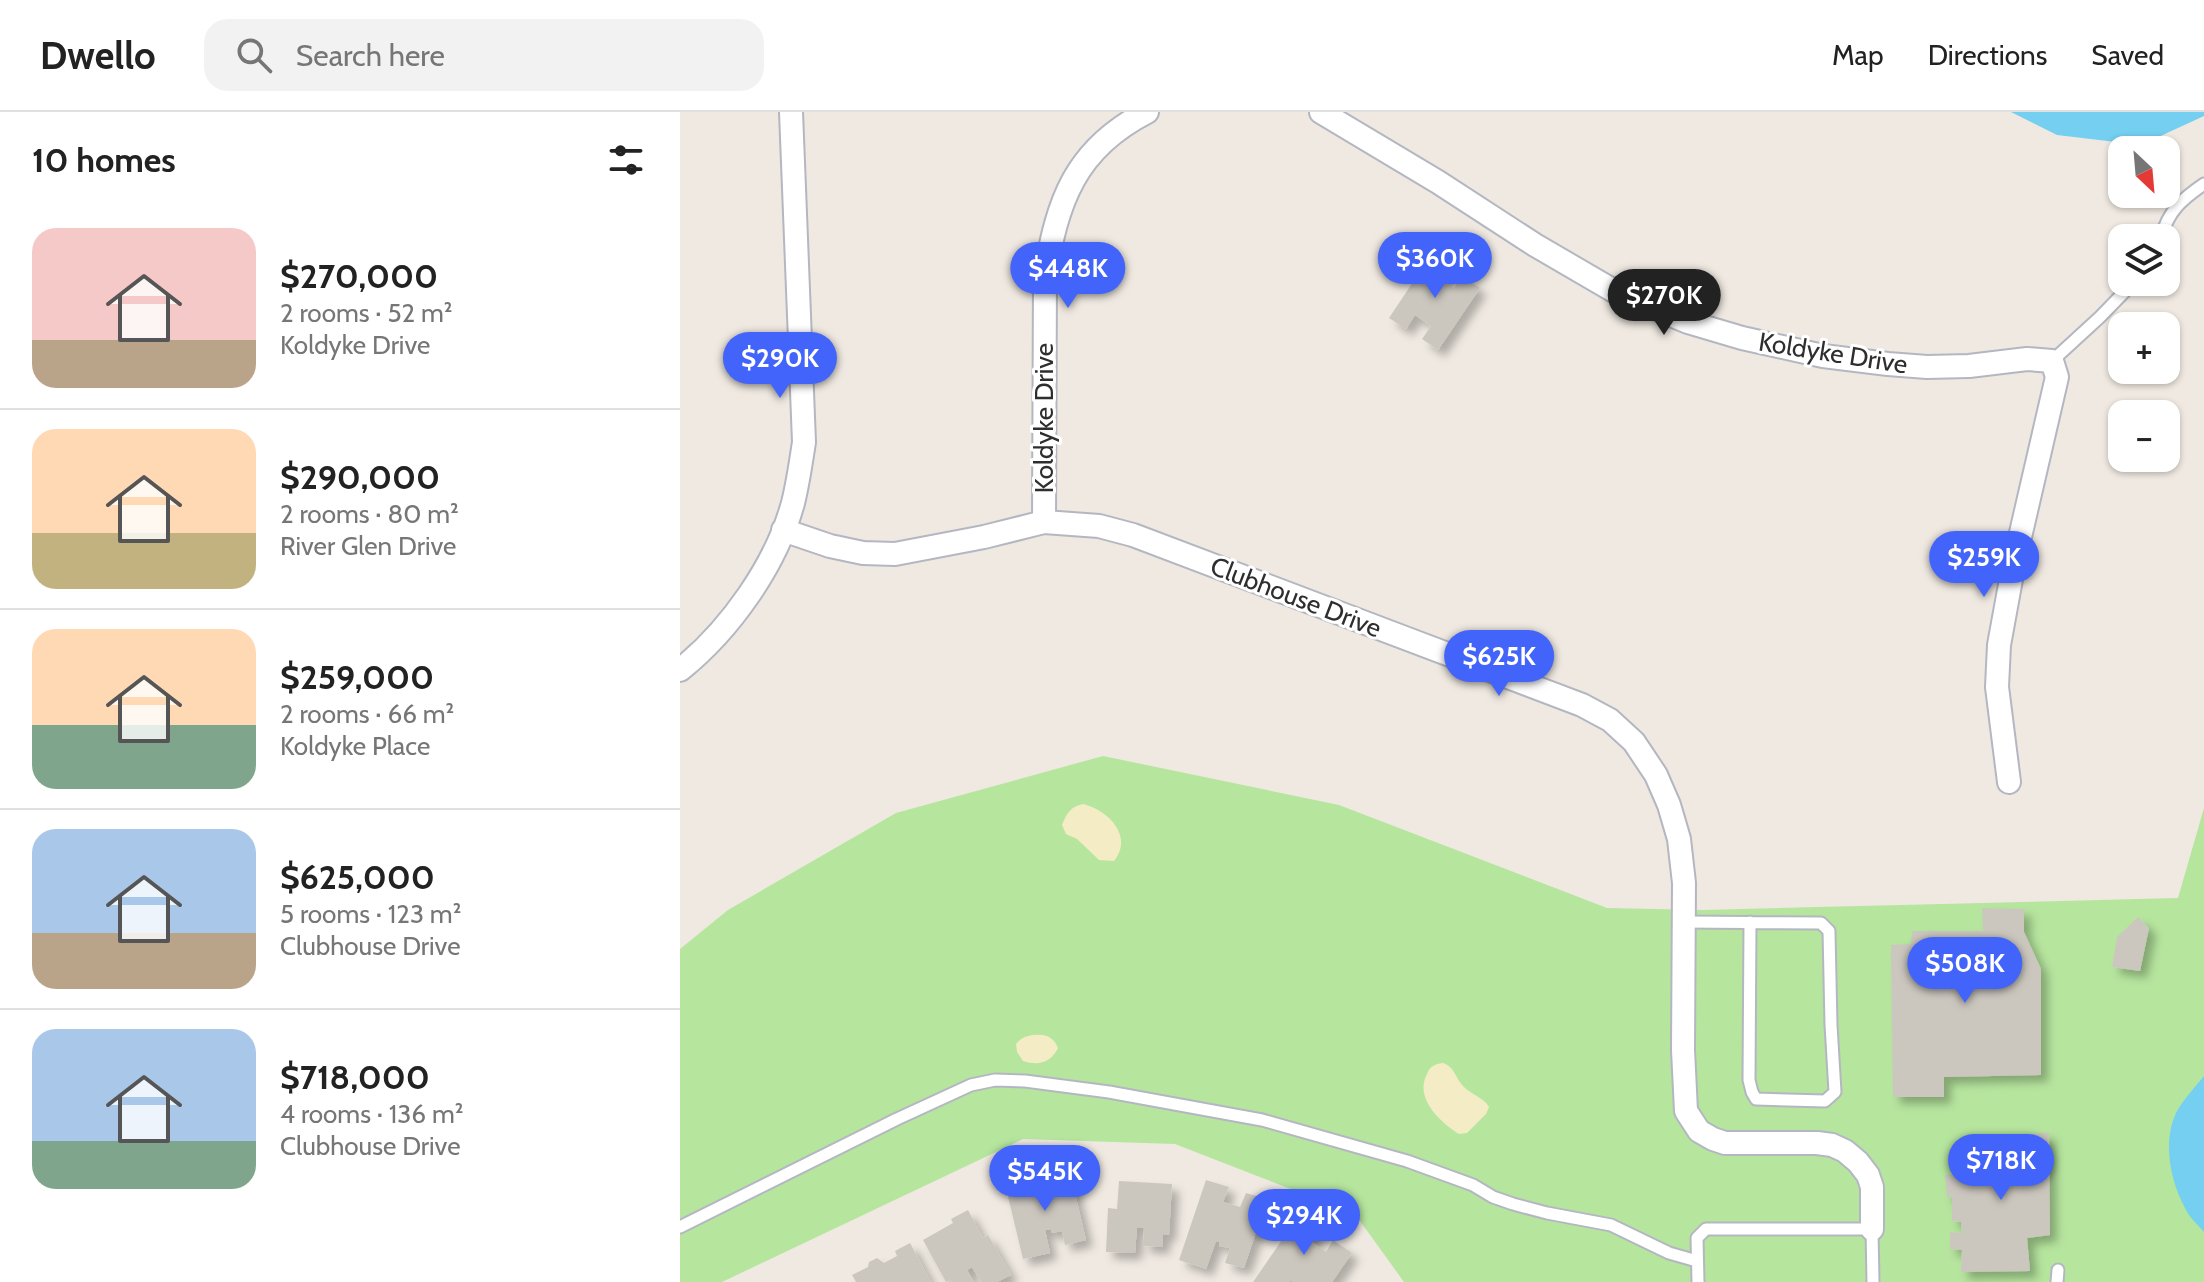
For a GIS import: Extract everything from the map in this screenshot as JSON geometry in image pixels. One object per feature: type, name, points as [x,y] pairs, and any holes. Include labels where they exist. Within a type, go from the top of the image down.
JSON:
[{"type":"street","points":[[680,670],[709,645],[739,610],[783,530],[799,477],[804,442],[791,112]]},
{"type":"street","name":"Koldyke Drive","points":[[1044,522],[1045,277],[1050,246],[1068,188],[1090,154],[1147,112]]},
{"type":"street","name":"Koldyke Drive","points":[[1321,112],[1614,291],[1688,322],[1809,353],[1888,364],[1941,367],[2027,359],[2052,361]]},
{"type":"street","points":[[2009,782],[1997,687],[1999,645],[2014,563],[2057,377],[2052,361]]},
{"type":"street","name":"Clubhouse Drive","points":[[783,530],[830,546],[863,553],[895,554],[1044,522],[1099,526],[1133,535],[1582,705],[1610,720],[1634,742],[1656,775],[1669,805],[1682,860],[1686,1111],[1699,1131],[1725,1143],[1817,1143],[1845,1151],[1868,1175],[1872,1187],[1872,1229]]},
{"type":"lane","points":[[2166,224],[2181,200],[2204,184]]},
{"type":"lane","points":[[2052,361],[2120,296]]},
{"type":"lane","points":[[1684,922],[1750,922],[1821,923],[1829,931],[1835,1092],[1825,1101],[1756,1099],[1752,1092],[1749,1080],[1750,922]]},
{"type":"lane","points":[[680,1227],[908,1113],[971,1085],[995,1080],[1025,1081],[1109,1092],[1262,1120],[1407,1161],[1473,1185],[1513,1204],[1611,1225],[1669,1253],[1697,1261]]},
{"type":"lane","points":[[1698,1282],[1697,1238],[1706,1229],[1872,1229],[1873,1282]]},
{"type":"green space","points":[[1103,756],[1339,805],[1607,908],[1702,910],[2178,898],[2204,808],[2204,1282],[1404,1282],[1355,1214],[1175,1144],[1023,1139],[722,1282],[680,1282],[680,949],[728,910],[896,813]]},
{"type":"sand","points":[[1083,804],[1109,818],[1120,834],[1119,852],[1114,861],[1099,860],[1077,839],[1066,834],[1062,825],[1066,817],[1072,809]]},
{"type":"sand","points":[[1028,1036],[1050,1037],[1055,1043],[1058,1048],[1055,1053],[1044,1062],[1023,1061],[1016,1044]]},
{"type":"sand","points":[[1443,1063],[1453,1070],[1464,1087],[1489,1107],[1467,1133],[1459,1134],[1452,1129],[1437,1116],[1426,1100],[1424,1083],[1427,1074],[1433,1066]]},
{"type":"water","points":[[2011,112],[2204,112],[2204,116],[2161,136],[2108,136],[2108,141],[2057,135]]},
{"type":"water","points":[[2204,1076],[2204,1232],[2180,1197],[2172,1173],[2169,1147],[2172,1122],[2177,1111]]},
{"type":"building","points":[[1435,249],[1455,262],[1440,284],[1454,288],[1462,276],[1480,288],[1438,350],[1422,339],[1431,326],[1415,315],[1406,329],[1389,318]]},
{"type":"building","points":[[1982,908],[2024,909],[2024,932],[2041,969],[2041,1075],[1944,1077],[1944,1097],[1893,1097],[1891,945],[1911,944],[1912,931],[1983,931]]},
{"type":"building","points":[[2138,917],[2149,928],[2140,971],[2112,967],[2117,937]]},
{"type":"building","points":[[2049,1133],[2050,1235],[2027,1238],[2030,1271],[1961,1272],[1962,1250],[1950,1249],[1950,1232],[1962,1233],[1961,1222],[1952,1221],[1952,1197],[1947,1198],[1945,1175],[1967,1175],[1967,1146],[1990,1145],[1991,1135]]},
{"type":"building","points":[[1069,1168],[1086,1240],[1065,1245],[1062,1231],[1052,1233],[1051,1229],[1045,1230],[1050,1253],[1023,1259],[1005,1184],[1030,1178],[1033,1192],[1050,1188],[1046,1174]]},
{"type":"building","points":[[1206,1180],[1229,1187],[1223,1202],[1240,1207],[1246,1193],[1267,1199],[1244,1268],[1225,1263],[1230,1248],[1219,1246],[1220,1242],[1216,1241],[1206,1269],[1179,1260]]},
{"type":"building","points":[[1119,1181],[1172,1184],[1169,1235],[1163,1234],[1163,1247],[1143,1246],[1144,1228],[1137,1227],[1135,1253],[1106,1252],[1108,1208],[1117,1209]]},
{"type":"building","points":[[968,1210],[983,1238],[988,1235],[1011,1275],[997,1282],[981,1282],[972,1267],[967,1270],[974,1282],[946,1282],[923,1240],[953,1223],[951,1219]]},
{"type":"building","points":[[1300,1214],[1321,1229],[1312,1242],[1326,1252],[1333,1240],[1352,1253],[1332,1282],[1253,1282]]},
{"type":"building","points":[[910,1243],[931,1282],[856,1282],[852,1275],[868,1267],[869,1262],[877,1258],[884,1263],[897,1256],[895,1251]]}]
